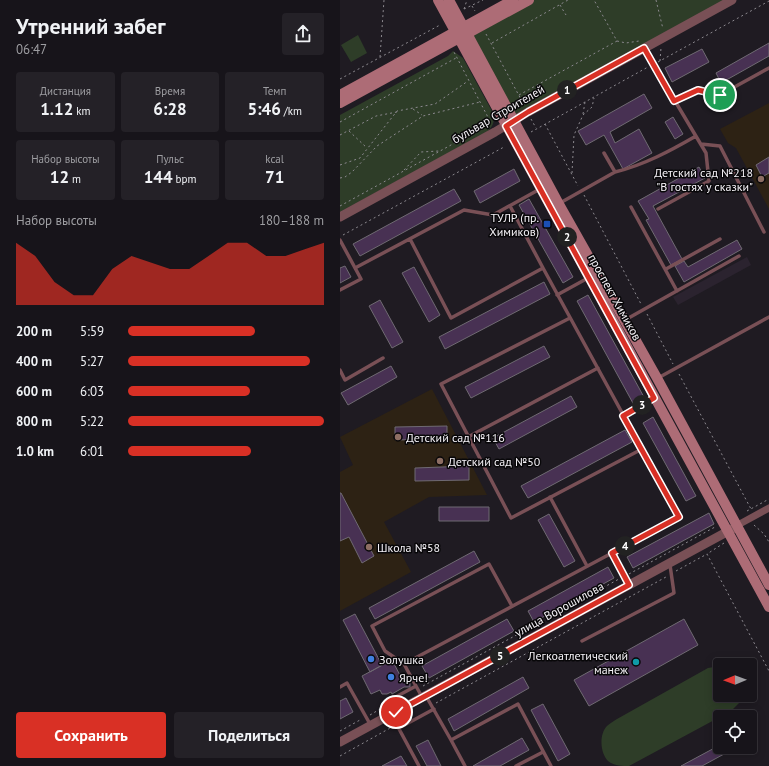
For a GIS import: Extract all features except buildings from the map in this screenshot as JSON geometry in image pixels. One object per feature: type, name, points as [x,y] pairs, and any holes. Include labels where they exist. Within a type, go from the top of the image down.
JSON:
[{"type":"main road","name":"проспект Химиков","points":[[438,0],[461,33],[510,123],[559,204],[657,378],[769,607]]},
{"type":"main road","name":"проспект Химиков","points":[[449,0],[461,33]]},
{"type":"main road","points":[[340,103],[480,22],[513,0]]},
{"type":"main road","points":[[480,22],[529,0]]},
{"type":"main road","points":[[340,95],[461,33]]},
{"type":"main road","name":"проспект Химиков","points":[[510,123],[541,189],[654,398],[732,529],[769,585]]},
{"type":"street","name":"бульвар Строителей","points":[[340,217],[732,0]]},
{"type":"street","name":"улица Ворошилова","points":[[340,742],[769,508]]},
{"type":"lane","points":[[644,48],[706,153],[709,181],[658,209]]},
{"type":"lane","points":[[674,101],[698,90],[720,95],[769,68]]},
{"type":"lane","points":[[559,204],[615,172],[631,168],[672,150],[696,136]]},
{"type":"lane","points":[[701,144],[720,146],[764,232]]},
{"type":"lane","points":[[604,153],[615,172]]},
{"type":"lane","points":[[355,268],[464,210],[493,215],[541,189]]},
{"type":"lane","points":[[404,664],[679,517],[510,206]]},
{"type":"lane","points":[[631,206],[677,290]]},
{"type":"lane","points":[[410,239],[451,318],[543,268]]},
{"type":"lane","points":[[666,269],[720,239]]},
{"type":"lane","points":[[340,240],[361,279],[340,290]]},
{"type":"lane","points":[[624,320],[739,256]]},
{"type":"lane","points":[[558,295],[589,277]]},
{"type":"lane","points":[[657,378],[769,317]]},
{"type":"lane","points":[[570,318],[441,384],[510,518],[642,449]]},
{"type":"lane","points":[[340,370],[345,380],[383,358]]},
{"type":"lane","points":[[468,437],[598,368]]},
{"type":"lane","points":[[623,416],[654,398]]},
{"type":"lane","points":[[550,497],[587,566]]},
{"type":"lane","points":[[612,553],[629,585]]},
{"type":"lane","points":[[582,641],[674,593],[669,563]]},
{"type":"lane","points":[[465,766],[433,707],[417,687],[404,664],[385,651],[372,626],[489,564],[512,606]]},
{"type":"lane","points":[[340,687],[347,683],[370,726]]},
{"type":"lane","points":[[417,687],[390,700],[398,726],[419,766]]},
{"type":"lane","points":[[450,740],[518,704],[551,766]]},
{"type":"lane","points":[[398,726],[433,707]]},
{"type":"lane","points":[[516,766],[543,752]]},
{"type":"path","points":[[380,57],[384,0]]},
{"type":"path","points":[[467,0],[464,9],[483,0]]},
{"type":"path","points":[[491,43],[568,0]]},
{"type":"path","points":[[594,0],[617,41]]},
{"type":"path","points":[[656,0],[663,25],[663,38],[659,61]]},
{"type":"path","points":[[560,4],[566,15]]},
{"type":"path","points":[[472,6],[537,129]]},
{"type":"path","points":[[340,79],[440,25]]},
{"type":"path","points":[[519,95],[617,41],[626,43],[638,40],[644,48]]},
{"type":"path","points":[[340,206],[491,123],[453,51]]},
{"type":"path","points":[[340,122],[456,57]]},
{"type":"path","points":[[340,135],[376,116],[435,104],[469,80]]},
{"type":"path","points":[[583,115],[592,107],[594,97]]},
{"type":"path","points":[[340,178],[345,177],[352,172],[377,146],[422,116],[480,102]]},
{"type":"path","points":[[572,173],[574,135],[583,115],[585,102]]},
{"type":"path","points":[[413,108],[422,116]]},
{"type":"path","points":[[359,164],[360,158],[367,148],[398,111]]},
{"type":"path","points":[[546,124],[751,509]]},
{"type":"path","points":[[348,131],[367,148]]},
{"type":"path","points":[[340,236],[504,147]]},
{"type":"path","points":[[402,172],[421,152],[440,151]]},
{"type":"path","points":[[340,165],[360,158]]},
{"type":"path","points":[[747,511],[769,499]]},
{"type":"path","points":[[417,687],[718,525]]},
{"type":"path","points":[[754,525],[764,534],[769,542]]},
{"type":"path","points":[[433,707],[707,554],[724,543]]},
{"type":"path","points":[[707,554],[769,671]]},
{"type":"path","points":[[340,731],[392,703]]},
{"type":"path","points":[[340,756],[398,726]]},
{"type":"shaded area","name":"Детский сад №218 \"В гостях у сказки\"","points":[[769,103],[769,209],[736,148],[728,143],[720,129]]},
{"type":"shaded area","points":[[747,257],[751,265],[678,305],[673,297]]},
{"type":"shaded area","points":[[432,389],[487,495],[429,497],[384,522],[411,572],[340,611],[340,472],[353,465],[340,437]]},
{"type":"green space","points":[[529,0],[732,0],[514,121],[467,34]]},
{"type":"green space","points":[[358,35],[367,53],[351,62],[341,45]]},
{"type":"green space","points":[[453,51],[463,58],[493,113],[494,121],[491,128],[487,132],[340,212],[340,115],[448,56]]},
{"type":"green space","points":[[713,667],[713,702],[740,702],[732,710],[713,710],[713,721],[629,766],[615,765],[610,763],[605,758],[602,749],[602,738],[604,729],[608,725],[708,668]]},
{"type":"place","name":"Детский сад №218 \"В гостях у сказки\"","points":[[761,179]]},
{"type":"place","name":"ТУЛР (пр. Химиков)","points":[[547,224]]},
{"type":"place","name":"Детский сад №116","points":[[398,437]]},
{"type":"place","name":"Детский сад №50","points":[[440,461]]},
{"type":"place","name":"Школа №58","points":[[369,547]]},
{"type":"place","name":"Золушка","points":[[371,659]]},
{"type":"place","name":"Легкоатлетический манеж","points":[[636,662]]},
{"type":"place","name":"Ярче!","points":[[391,677]]},
{"type":"route","points":[[396,712],[629,585],[612,553],[679,517],[623,416],[654,398],[506,126],[528,112],[644,48],[674,101],[698,90],[720,95]]}]
